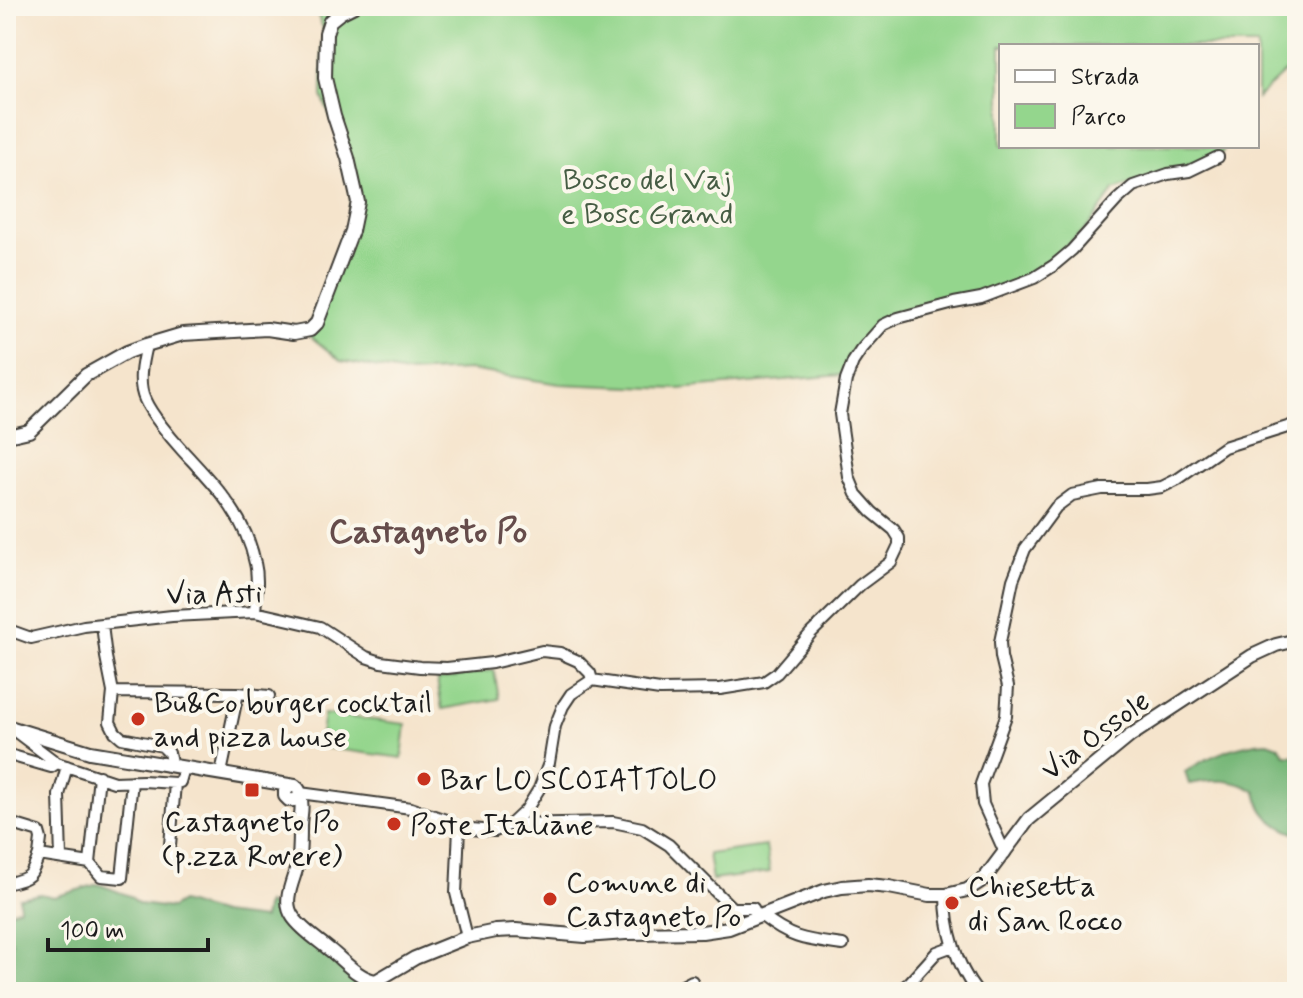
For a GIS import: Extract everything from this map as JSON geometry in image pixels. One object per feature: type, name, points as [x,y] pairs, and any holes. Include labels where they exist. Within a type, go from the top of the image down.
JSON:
[{"type":"street","points":[[6,434],[29,431],[86,375],[146,345],[183,334],[267,329],[294,333],[310,330],[317,323],[352,231],[358,202],[325,78],[326,33],[330,21],[354,6]]},
{"type":"street","points":[[293,794],[411,808],[449,821],[459,828],[495,831],[511,824],[526,810],[539,789],[549,763],[555,726],[563,706],[571,694],[592,680],[660,690],[720,689],[764,682],[777,673],[811,633],[860,585],[891,562],[899,545],[894,530],[856,494],[849,477],[840,414],[846,380],[861,350],[883,325],[898,318],[981,298],[1034,278],[1072,250],[1133,186],[1168,174],[1189,171],[1218,157]]},
{"type":"street","points":[[146,345],[141,370],[144,399],[172,440],[223,493],[243,525],[255,563],[255,612]]},
{"type":"street","points":[[1005,853],[983,804],[981,784],[1006,716],[1008,686],[1000,642],[1013,580],[1025,549],[1056,507],[1072,495],[1102,489],[1162,487],[1224,447],[1297,424]]},
{"type":"street","name":"Via Asti","points":[[6,629],[31,638],[84,626],[172,616],[255,612],[320,627],[366,657],[381,662],[447,668],[492,663],[542,651],[560,653],[578,661],[590,673],[592,680]]},
{"type":"street","points":[[8,726],[62,765],[114,782],[180,782],[178,767],[162,746],[122,738],[110,722],[113,692],[102,625]]},
{"type":"street","name":"Via Ossole","points":[[946,895],[967,890],[984,879],[1029,819],[1130,736],[1252,656],[1297,640]]},
{"type":"street","points":[[113,692],[269,696]]},
{"type":"street","points":[[221,773],[238,693]]},
{"type":"street","points":[[8,726],[90,752],[283,783],[293,794],[300,819],[299,859],[288,902],[291,915],[374,986],[376,981],[415,958],[467,937],[496,931],[585,936],[702,932],[729,928],[824,891],[868,885],[946,895],[946,915],[953,946],[977,992]]},
{"type":"street","points":[[6,754],[51,767],[62,765]]},
{"type":"street","points":[[61,858],[59,795],[62,765]]},
{"type":"street","points":[[90,863],[99,776]]},
{"type":"street","points":[[39,855],[90,863],[101,876],[122,878],[132,781]]},
{"type":"street","points":[[169,858],[175,783]]},
{"type":"street","points":[[6,822],[39,832],[41,839],[32,874],[6,884]]},
{"type":"street","points":[[511,824],[613,822],[642,828],[669,845],[732,908],[753,908],[760,917],[800,939],[843,945]]},
{"type":"street","points":[[459,828],[456,893],[467,937]]},
{"type":"street","points":[[897,992],[937,952],[953,946]]},
{"type":"street","points":[[671,992],[692,981]]},
{"type":"green space","name":"Bosco del Vaj e Bosc Grand","points":[[314,6],[1297,6],[1297,55],[1288,69],[1259,96],[1259,44],[999,44],[999,148],[1225,148],[1221,154],[1114,190],[1087,228],[1035,275],[973,296],[879,320],[858,344],[842,375],[678,389],[560,384],[469,370],[406,373],[341,361],[305,332],[346,238],[352,187],[342,144],[322,96],[323,28]]},
{"type":"green space","points":[[494,670],[499,699],[442,709],[437,680]]},
{"type":"green space","points":[[324,714],[406,724],[402,758],[319,747]]},
{"type":"green space","points":[[1268,742],[1279,746],[1285,755],[1297,756],[1297,834],[1270,819],[1261,807],[1256,792],[1248,787],[1224,781],[1189,784],[1185,772],[1225,751]]},
{"type":"green space","points":[[766,846],[770,872],[712,880],[708,854]]},
{"type":"green space","points":[[98,884],[130,896],[139,904],[171,908],[181,902],[221,914],[263,919],[266,903],[348,968],[370,992],[6,992],[6,954],[12,942],[6,935],[6,913],[20,908],[19,898],[41,894],[54,897]]},
{"type":"place","name":"Bu&Co burger cocktail and pizza house","points":[[138,719]]},
{"type":"place","name":"Bar LO SCOIATTOLO","points":[[424,779]]},
{"type":"place","name":"Castagneto Po (p.zza Rovere)","points":[[252,790]]},
{"type":"place","name":"Poste Italiane","points":[[394,824]]},
{"type":"place","name":"Comune di Castagneto Po","points":[[550,899]]},
{"type":"place","name":"Chiesetta di San Rocco","points":[[952,903]]},
{"type":"district","name":"Castagneto Po","points":[[428,530]]}]
